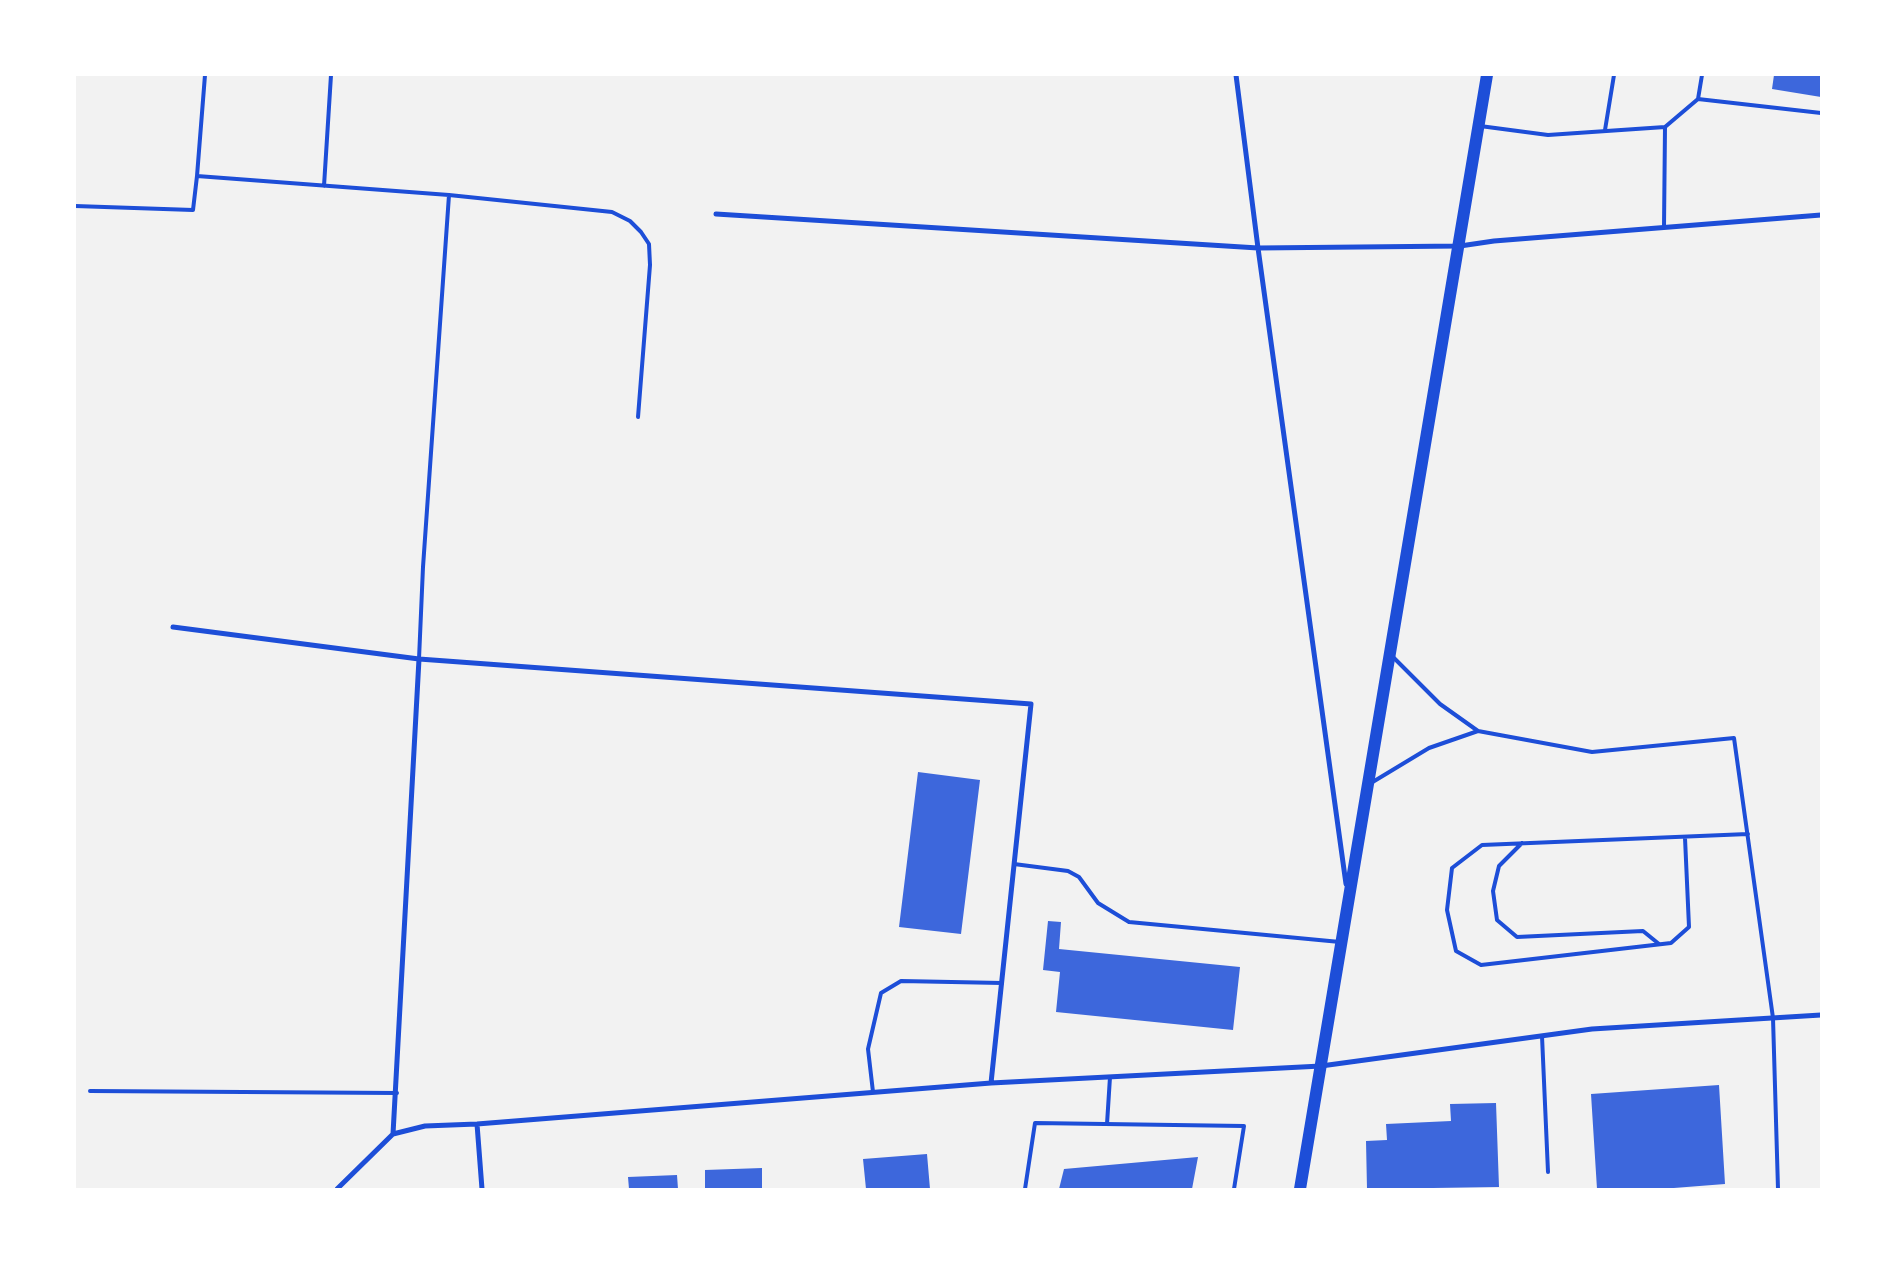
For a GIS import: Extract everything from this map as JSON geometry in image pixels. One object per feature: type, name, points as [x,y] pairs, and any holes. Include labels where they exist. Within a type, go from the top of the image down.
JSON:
[{"type":"main road","points":[[1300,1189],[1460,246],[1487,75]]},
{"type":"street","points":[[1236,75],[1258,248],[1349,901]]},
{"type":"street","points":[[716,214],[1258,248],[1460,246],[1494,241],[1821,215]]},
{"type":"street","points":[[173,627],[419,659],[1031,704],[991,1083]]},
{"type":"street","points":[[393,1134],[397,1093],[419,659]]},
{"type":"street","points":[[337,1189],[393,1134],[425,1126],[477,1124],[991,1083],[1321,1066],[1592,1029],[1821,1015]]},
{"type":"street","points":[[477,1124],[482,1189]]},
{"type":"lane","points":[[75,206],[193,210],[204,75]]},
{"type":"lane","points":[[324,186],[331,75]]},
{"type":"lane","points":[[1605,130],[1614,75]]},
{"type":"lane","points":[[1478,126],[1548,135],[1665,127],[1698,99],[1702,75]]},
{"type":"lane","points":[[1698,99],[1821,113]]},
{"type":"lane","points":[[1664,227],[1665,127]]},
{"type":"lane","points":[[197,176],[449,195],[612,212],[630,221],[642,232],[649,244],[650,265],[638,417]]},
{"type":"lane","points":[[419,659],[422,567],[449,195]]},
{"type":"lane","points":[[1390,654],[1440,704],[1478,731],[1592,752],[1734,738],[1773,1018],[1778,1189]]},
{"type":"lane","points":[[1369,785],[1430,748],[1478,731]]},
{"type":"lane","points":[[1685,838],[1689,928],[1671,942],[1481,965],[1456,950],[1446,910],[1452,868],[1482,846],[1748,834]]},
{"type":"lane","points":[[1522,843],[1499,866],[1493,891],[1497,920],[1517,937],[1643,931],[1658,944]]},
{"type":"lane","points":[[1014,864],[1068,870],[1079,877],[1098,903],[1129,922],[1342,943]]},
{"type":"lane","points":[[872,1092],[868,1049],[881,993],[901,981],[1002,983]]},
{"type":"lane","points":[[1542,1036],[1548,1172]]},
{"type":"lane","points":[[1107,1124],[1110,1077]]},
{"type":"lane","points":[[90,1091],[397,1093]]},
{"type":"lane","points":[[1025,1189],[1035,1123],[1244,1126],[1234,1189]]},
{"type":"building","points":[[1774,75],[1821,75],[1821,97],[1772,89]]},
{"type":"building","points":[[918,772],[980,780],[961,934],[899,927]]},
{"type":"building","points":[[1048,921],[1061,922],[1059,949],[1240,967],[1233,1030],[1056,1012],[1060,972],[1043,970]]},
{"type":"building","points":[[1719,1085],[1725,1184],[1661,1189],[1597,1189],[1591,1094]]},
{"type":"building","points":[[1496,1103],[1499,1187],[1367,1189],[1366,1141],[1387,1140],[1386,1124],[1451,1121],[1450,1104]]},
{"type":"building","points":[[927,1154],[930,1189],[866,1189],[863,1159]]},
{"type":"building","points":[[1198,1157],[1192,1189],[1059,1189],[1064,1169]]},
{"type":"building","points":[[762,1168],[762,1189],[705,1189],[705,1170]]},
{"type":"building","points":[[677,1175],[678,1189],[629,1189],[628,1177]]}]
